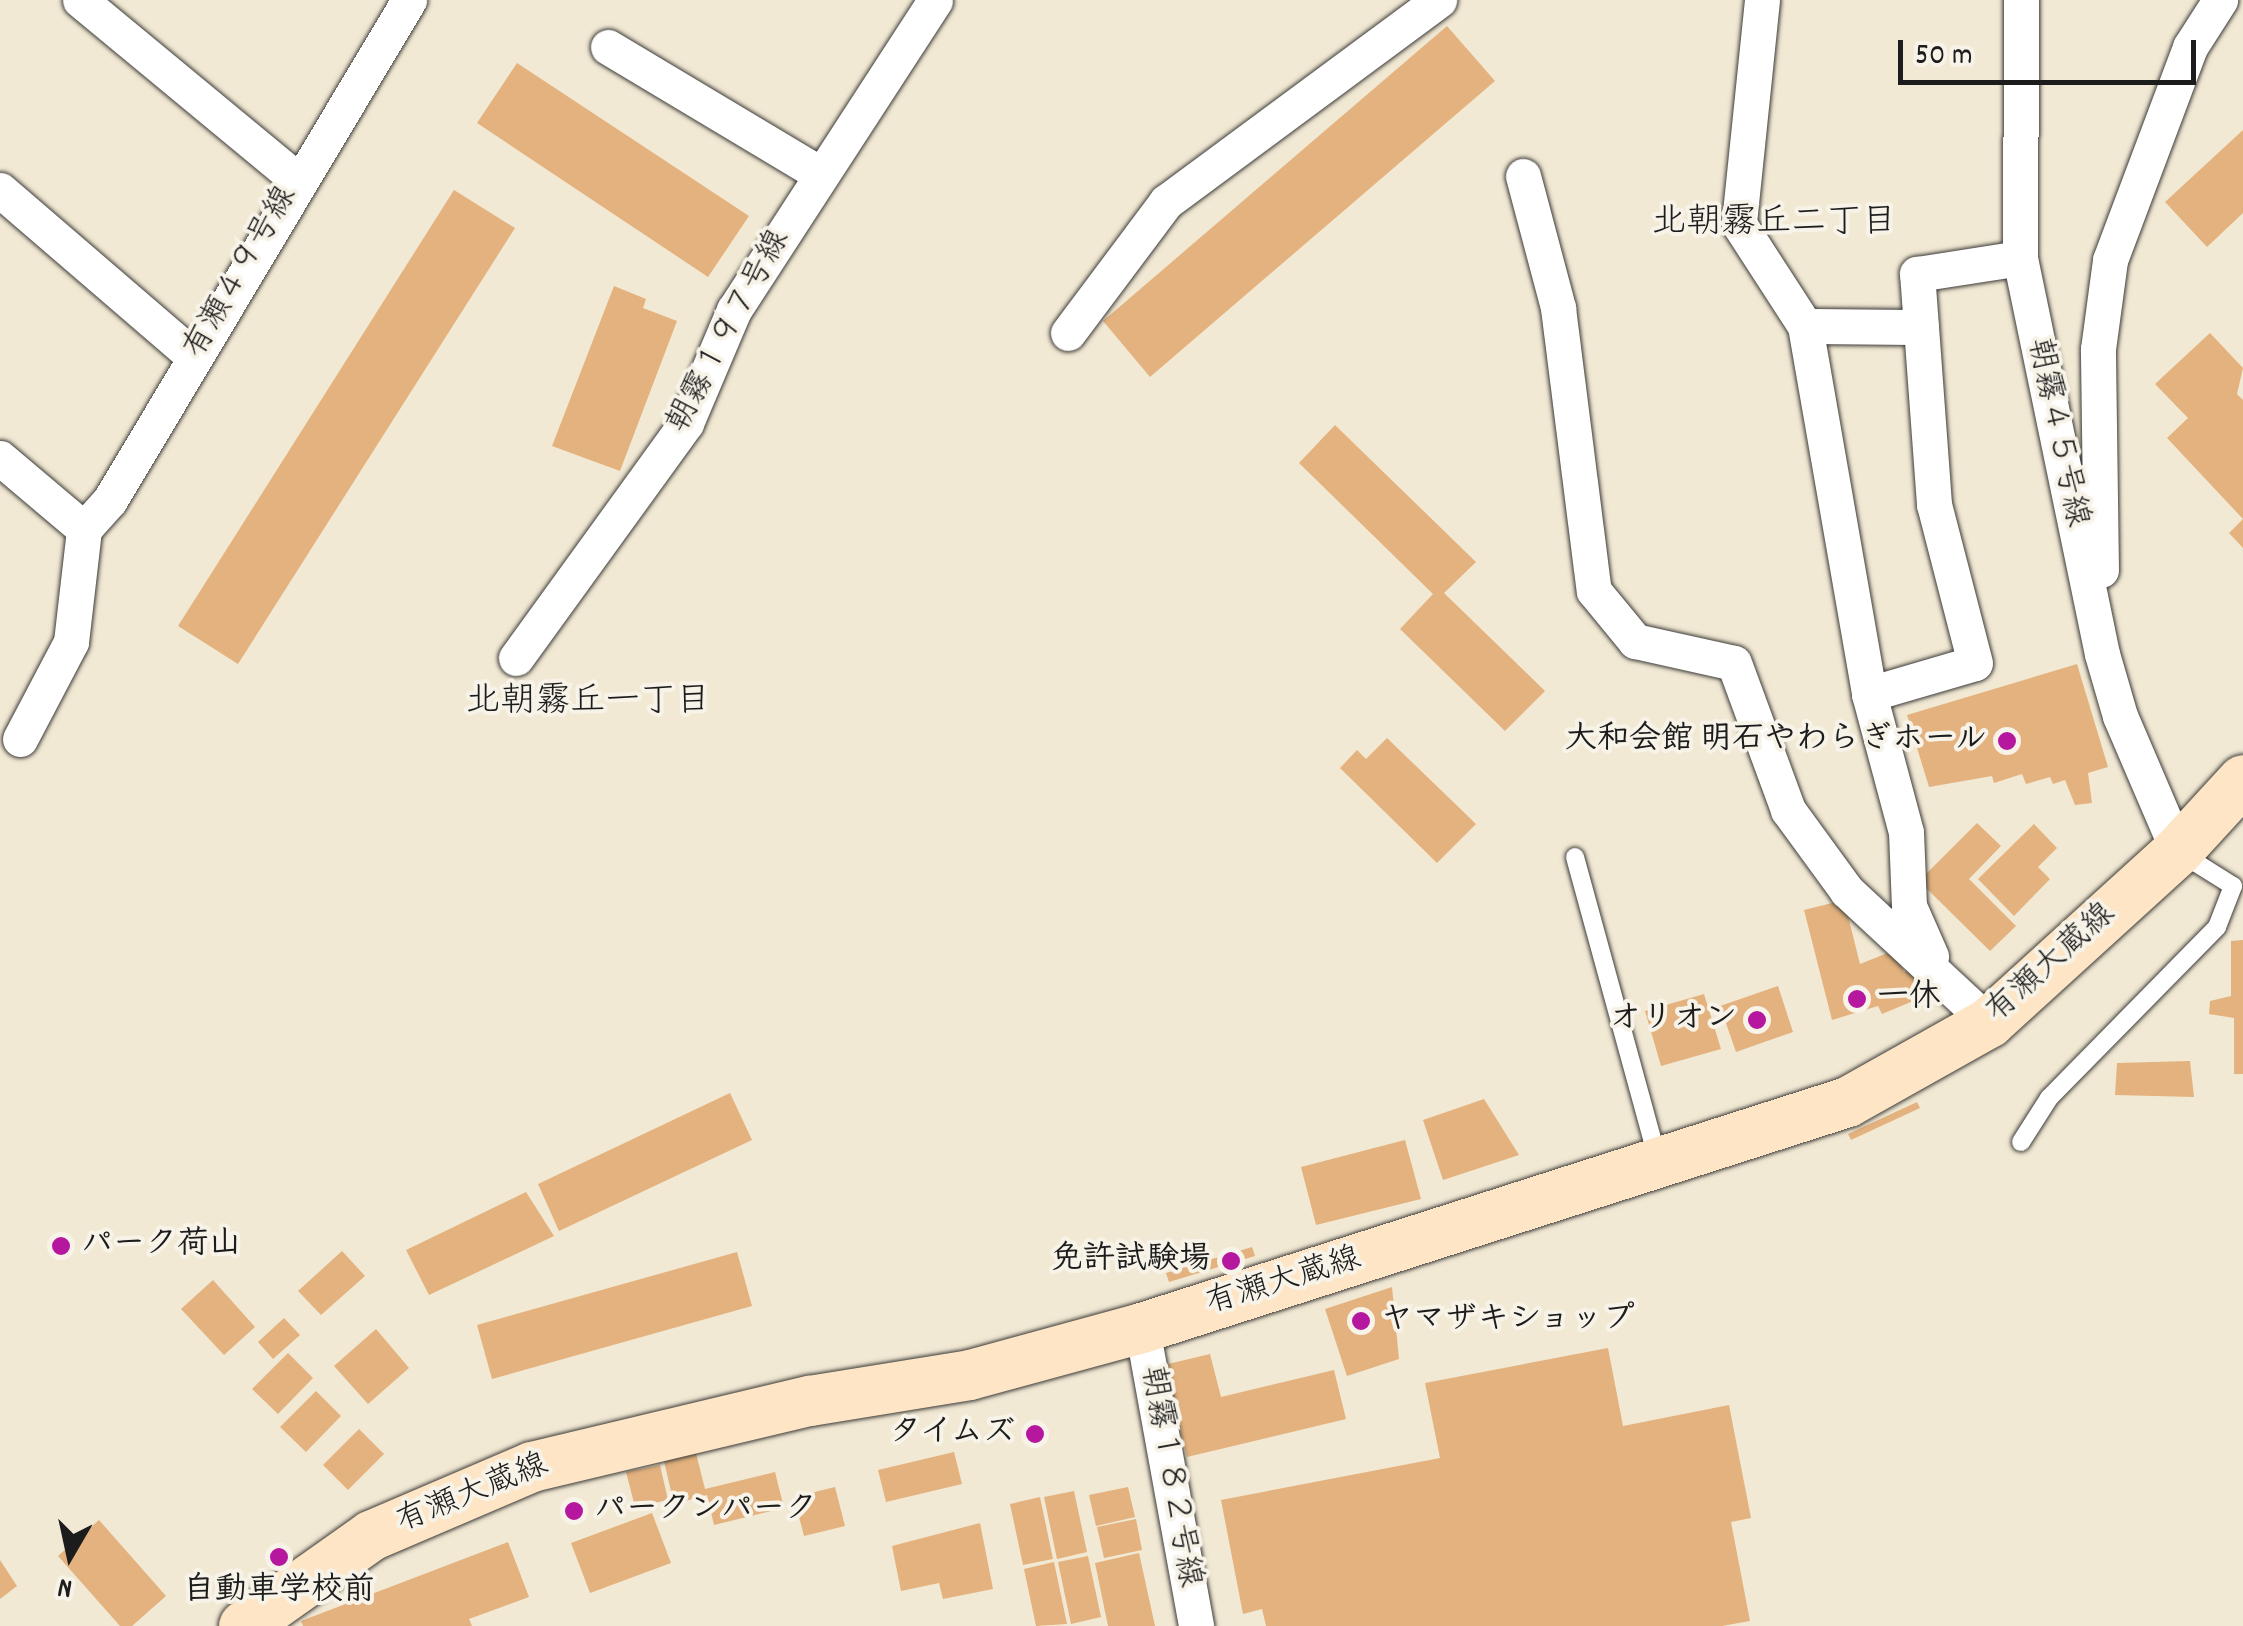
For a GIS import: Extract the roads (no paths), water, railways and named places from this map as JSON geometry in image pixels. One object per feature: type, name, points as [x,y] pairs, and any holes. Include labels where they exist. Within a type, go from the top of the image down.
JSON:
[{"type":"main road","name":"有瀬大蔵線","points":[[244,1626],[371,1536],[532,1467],[810,1401],[970,1375],[1142,1328],[1659,1166],[1848,1102],[1989,1022],[2178,851],[2243,780]]},
{"type":"street","points":[[80,0],[296,179]]},
{"type":"street","name":"朝霧１９７号線","points":[[516,658],[686,422],[734,310],[818,172],[935,0]]},
{"type":"street","points":[[1068,333],[1166,202],[1440,0]]},
{"type":"street","points":[[1762,0],[1739,224],[1806,326],[1869,694],[1906,832],[1909,906],[1935,966]]},
{"type":"street","name":"朝霧４５号線","points":[[2020,0],[2020,258],[2102,654],[2120,716],[2178,851]]},
{"type":"street","points":[[2102,654],[2098,349],[2110,260],[2190,48],[2220,0]]},
{"type":"street","name":"有瀬４９号線","points":[[84,529],[110,500],[396,6]]},
{"type":"street","points":[[608,47],[818,172]]},
{"type":"street","points":[[1523,176],[1558,308],[1594,591],[1635,641],[1734,662],[1788,810],[1847,890],[1935,966],[1989,1022]]},
{"type":"street","points":[[0,190],[193,356]]},
{"type":"street","points":[[1869,694],[1975,663],[1934,504],[1917,274],[2020,258]]},
{"type":"street","points":[[1806,326],[1921,326]]},
{"type":"street","points":[[0,458],[84,529],[71,642],[20,739]]},
{"type":"street","name":"朝霧１８２号線","points":[[1142,1328],[1196,1626]]},
{"type":"lane","points":[[2021,1142],[2049,1098],[2218,927],[2233,886],[2178,851]]},
{"type":"lane","points":[[1575,857],[1659,1166]]},
{"type":"place","name":"大和会館 明石やわらぎホール","points":[[2007,741]]},
{"type":"place","name":"一休","points":[[1857,999]]},
{"type":"place","name":"オリオン","points":[[1757,1020]]},
{"type":"place","name":"パーク荷山","points":[[61,1246]]},
{"type":"place","name":"免許試験場","points":[[1231,1261]]},
{"type":"place","name":"ヤマザキショップ","points":[[1361,1321]]},
{"type":"place","name":"タイムズ","points":[[1035,1434]]},
{"type":"place","name":"パークンパーク","points":[[574,1511]]},
{"type":"place","name":"自動車学校前","points":[[279,1557]]},
{"type":"district","name":"北朝霧丘二丁目","points":[[1774,224]]},
{"type":"district","name":"北朝霧丘一丁目","points":[[588,703]]}]
